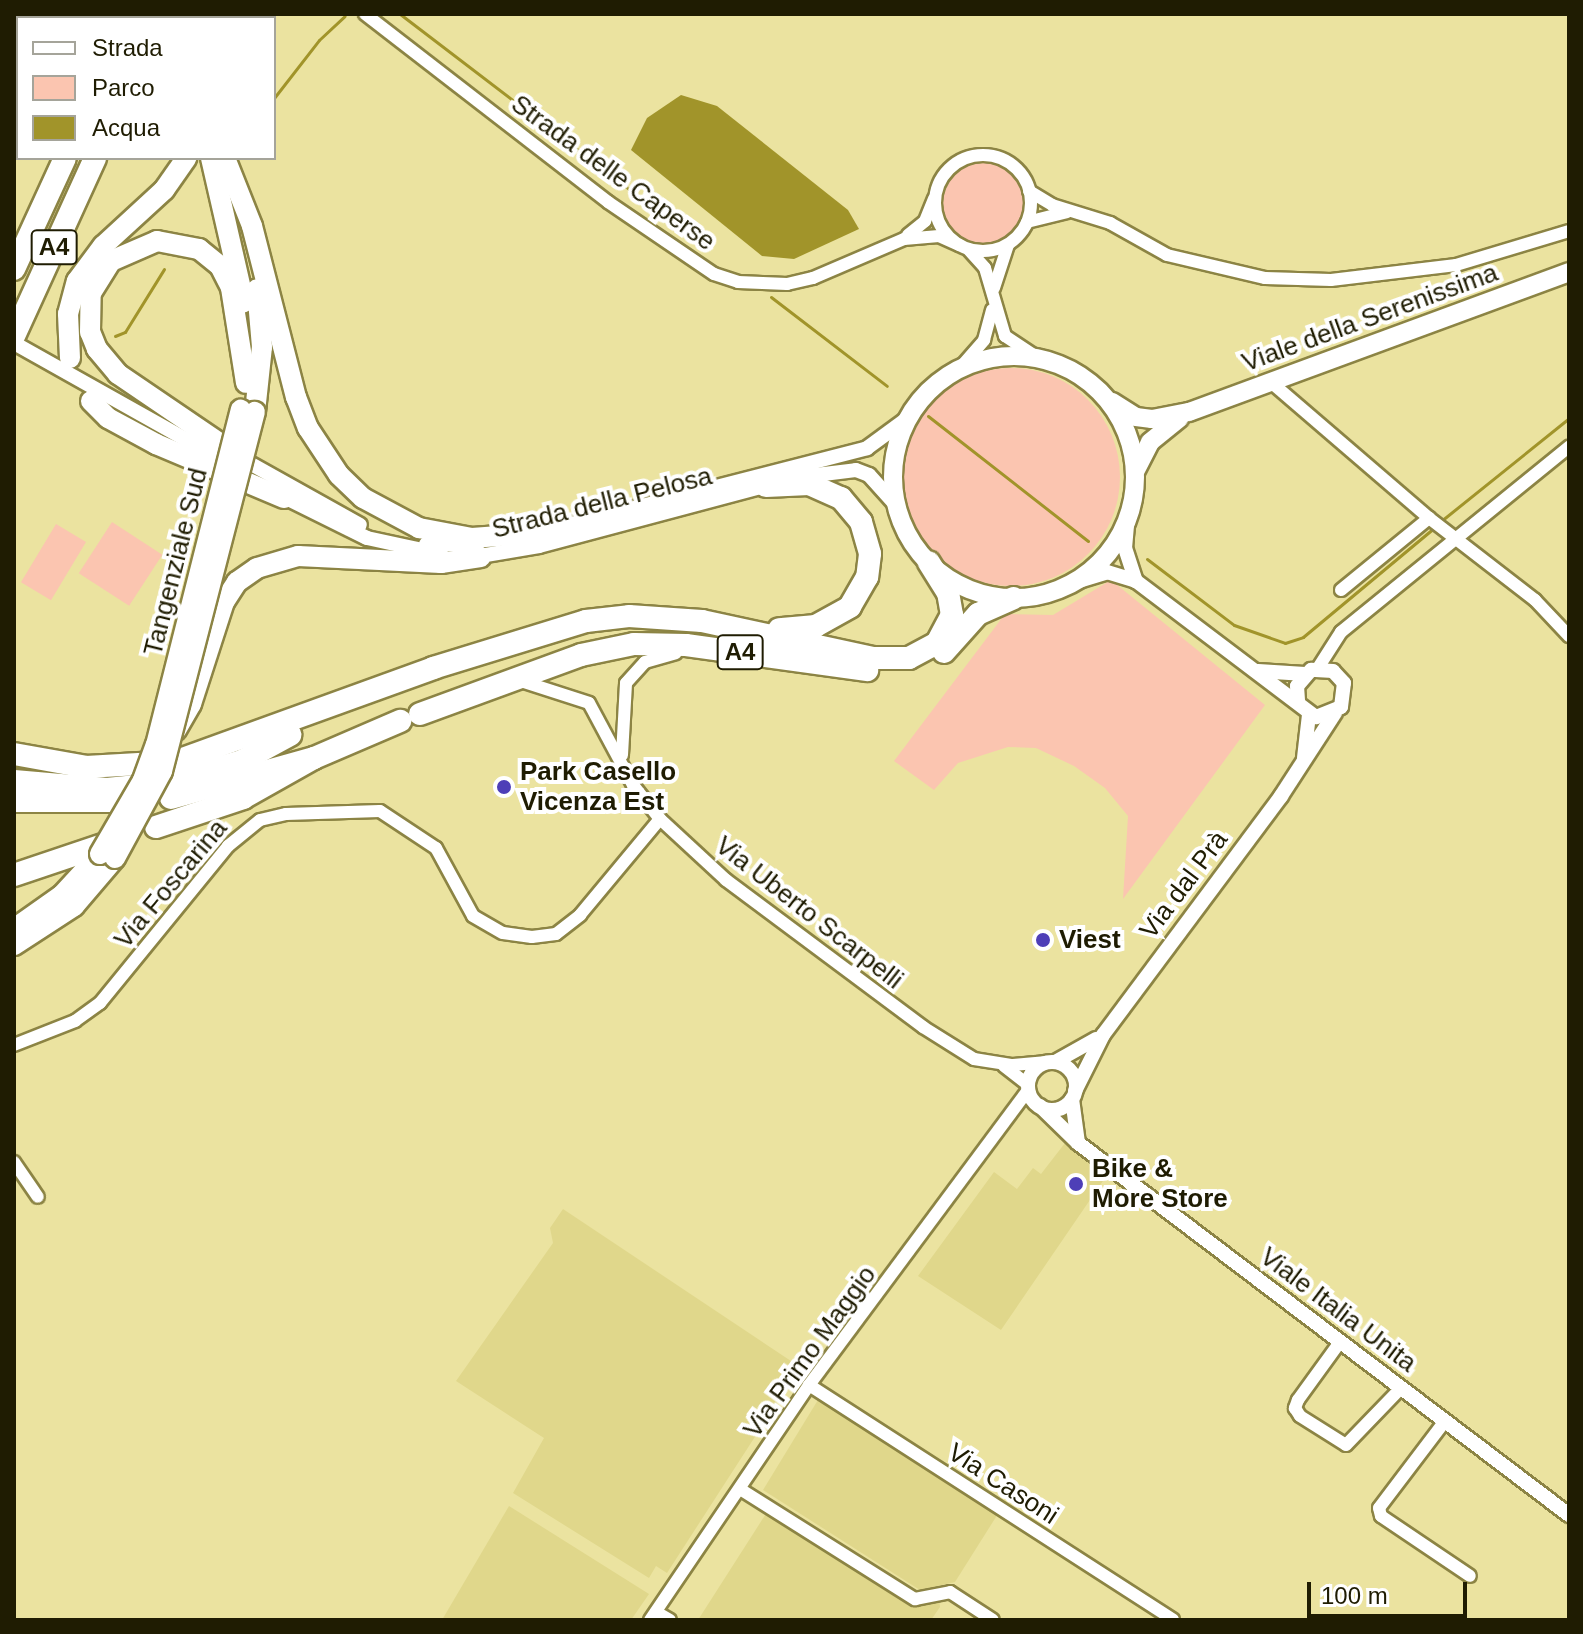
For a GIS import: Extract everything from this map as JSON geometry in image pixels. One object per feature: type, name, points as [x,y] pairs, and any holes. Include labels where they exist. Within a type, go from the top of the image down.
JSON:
[{"type":"highway","name":"A4","points":[[14,269],[64,160]]},
{"type":"highway","name":"A4","points":[[14,340],[94,160]]},
{"type":"highway","points":[[70,358],[68,314],[77,281],[103,246],[164,190],[185,160]]},
{"type":"highway","name":"Tangenziale Sud","points":[[14,945],[74,906],[143,780],[156,745],[248,411],[242,280],[212,160]]},
{"type":"highway","name":"Tangenziale Sud","points":[[14,929],[62,895],[106,852],[154,789],[174,734],[262,347],[258,294],[225,160]]},
{"type":"highway","points":[[226,160],[252,226],[296,397],[308,428],[339,475],[363,498],[419,528],[472,538],[539,533]]},
{"type":"highway","points":[[240,457],[118,374],[97,349],[90,332],[91,293],[111,261],[157,241],[199,249],[220,266],[231,288],[246,383]]},
{"type":"highway","points":[[91,401],[132,433],[284,498]]},
{"type":"highway","points":[[14,754],[86,767],[155,766],[355,700],[433,668],[586,621],[670,617],[742,628],[796,629],[831,620],[850,607],[867,577],[868,540],[861,522],[841,498],[809,484],[766,486]]},
{"type":"highway","points":[[174,734],[191,704],[213,628],[237,582],[275,560],[323,556],[441,563],[481,557]]},
{"type":"highway","name":"A4","points":[[742,628],[873,658],[919,655],[937,643],[952,615],[948,593],[929,563]]},
{"type":"highway","name":"A4","points":[[156,827],[243,798],[314,758],[410,718],[581,655],[634,644],[686,645],[869,670],[909,669],[942,654],[978,614],[1014,598]]},
{"type":"highway","points":[[14,781],[93,788],[167,783],[242,761],[355,700]]},
{"type":"highway","points":[[14,801],[98,804],[171,798],[314,758]]},
{"type":"highway","points":[[14,875],[106,852]]},
{"type":"main road","name":"Viale della Serenissima","points":[[1109,401],[1136,417],[1189,412],[1569,272]]},
{"type":"main road","points":[[1001,357],[1041,360],[1083,377],[1109,401],[1126,432],[1134,476],[1128,514],[1101,560],[1072,583],[1014,598],[975,591],[929,563],[910,539],[896,505],[894,462],[908,418],[937,384],[960,368],[1001,357]]},
{"type":"main road","name":"Viale della Serenissima","points":[[1134,476],[1150,442],[1189,412]]},
{"type":"street","name":"Strada delle Caperse","points":[[365,14],[608,202],[714,274],[765,286],[787,284],[813,278],[904,239],[925,221],[950,168],[962,160],[989,156],[1014,167],[1029,191]]},
{"type":"street","points":[[960,368],[984,340],[1001,257],[1027,222],[1029,191],[1070,211],[1110,223],[1177,259],[1265,278],[1331,280],[1456,265],[1569,231]]},
{"type":"street","points":[[936,193],[939,222],[982,261],[1005,336],[1041,360]]},
{"type":"street","points":[[1027,222],[1070,211]]},
{"type":"street","name":"Strada delle Caperse","points":[[904,239],[939,236],[962,246],[989,251],[1012,241]]},
{"type":"street","name":"Strada della Pelosa","points":[[14,340],[186,436],[284,498],[382,543],[481,557],[813,472],[856,470],[869,475],[896,505]]},
{"type":"street","points":[[1272,383],[1432,519],[1535,600],[1569,636]]},
{"type":"street","name":"Strada della Pelosa","points":[[362,526],[407,541],[457,546],[539,533],[867,448],[908,418]]},
{"type":"street","name":"Strada della Pelosa","points":[[186,436],[240,457]]},
{"type":"street","points":[[1298,702],[1297,686],[1319,671],[1334,642],[1452,533],[1569,447]]},
{"type":"street","name":"Tangenziale Sud","points":[[240,457],[362,526]]},
{"type":"street","points":[[1128,514],[1125,548],[1136,581]]},
{"type":"street","points":[[1341,590],[1432,519]]},
{"type":"street","points":[[1072,583],[1107,572],[1136,581],[1250,669],[1298,702],[1309,715],[1335,713],[1346,691],[1319,671],[1284,676],[1250,669]]},
{"type":"street","points":[[623,762],[621,702],[626,683],[645,662],[667,653],[784,659]]},
{"type":"street","name":"Via Uberto Scarpelli","points":[[514,679],[589,703],[660,819],[726,880],[954,1050],[997,1063],[1051,1062]]},
{"type":"street","name":"Via dal Prà","points":[[1074,1095],[1103,1035],[1303,763],[1335,713]]},
{"type":"street","name":"Via dal Prà","points":[[1303,763],[1309,715]]},
{"type":"street","name":"Via Foscarina","points":[[14,1045],[75,1021],[100,1003],[228,846],[260,820],[286,814],[380,811],[436,848],[473,916],[503,933],[532,937],[556,934],[580,915],[660,819]]},
{"type":"street","name":"Via dal Prà","points":[[1051,1062],[1103,1035]]},
{"type":"street","points":[[1074,1095],[1061,1108],[1033,1096],[1035,1069],[1051,1062],[1069,1069],[1074,1095],[1078,1143]]},
{"type":"street","name":"Via Uberto Scarpelli","points":[[997,1063],[1033,1096]]},
{"type":"street","name":"Via Primo Maggio","points":[[653,1616],[809,1385],[1013,1115],[1033,1096]]},
{"type":"street","name":"Viale Italia Unita","points":[[1033,1096],[1078,1143],[1569,1515]]},
{"type":"street","points":[[14,1162],[38,1197]]},
{"type":"street","points":[[1340,1342],[1298,1400],[1295,1408],[1300,1416],[1346,1445],[1401,1388]]},
{"type":"street","name":"Via Casoni","points":[[809,1385],[1173,1620]]},
{"type":"street","points":[[1445,1421],[1379,1508],[1381,1516],[1470,1576]]},
{"type":"street","points":[[740,1489],[915,1599],[950,1592],[993,1620]]},
{"type":"street","points":[[653,1616],[670,1620]]},
{"type":"shaded area","points":[[1065,1143],[1107,1175],[1001,1330],[918,1276],[994,1172],[1017,1189],[1033,1168],[1041,1174]]},
{"type":"shaded area","points":[[563,1209],[800,1367],[667,1573],[656,1566],[649,1578],[513,1493],[544,1438],[456,1381],[553,1243],[550,1228]]},
{"type":"shaded area","points":[[821,1395],[1001,1509],[955,1582],[920,1590],[763,1490]]},
{"type":"shaded area","points":[[509,1506],[649,1594],[631,1620],[442,1620]]},
{"type":"shaded area","points":[[769,1509],[919,1604],[939,1599],[940,1607],[931,1620],[698,1620]]},
{"type":"green space","points":[[984,163],[1000,166],[1013,175],[1022,188],[1025,204],[1022,220],[1013,233],[1000,242],[984,245],[968,242],[955,233],[946,220],[943,204],[946,188],[955,175],[968,166]]},
{"type":"green space","points":[[1011,368],[1053,376],[1072,386],[1088,400],[1102,416],[1112,435],[1120,477],[1112,519],[1102,538],[1088,554],[1072,568],[1053,578],[1011,586],[969,578],[950,568],[934,554],[920,538],[910,519],[902,477],[910,435],[920,416],[934,400],[950,386],[969,376]]},
{"type":"green space","points":[[112,522],[162,555],[129,606],[79,573]]},
{"type":"green space","points":[[56,524],[86,542],[51,600],[21,582]]},
{"type":"green space","points":[[1111,580],[1265,705],[1123,899],[1128,816],[1105,788],[1074,766],[1036,748],[1008,747],[958,763],[934,790],[894,761],[1005,614],[1053,615]]},
{"type":"water","points":[[681,95],[717,106],[848,210],[859,229],[794,259],[762,256],[631,150],[647,118]]},
{"type":"waterway","points":[[400,14],[707,249]]},
{"type":"waterway","points":[[276,95],[319,40],[345,16]]},
{"type":"waterway","points":[[115,336],[125,332],[164,269]]},
{"type":"waterway","points":[[771,297],[887,386]]},
{"type":"waterway","points":[[928,416],[1088,541]]},
{"type":"waterway","points":[[1441,521],[1569,418]]},
{"type":"waterway","points":[[1147,559],[1234,625],[1285,643],[1303,637],[1436,526]]},
{"type":"place","name":"Park Casello Vicenza Est","points":[[504,787]]},
{"type":"place","name":"Viest","points":[[1043,940]]},
{"type":"place","name":"Bike & More Store","points":[[1076,1184]]}]
